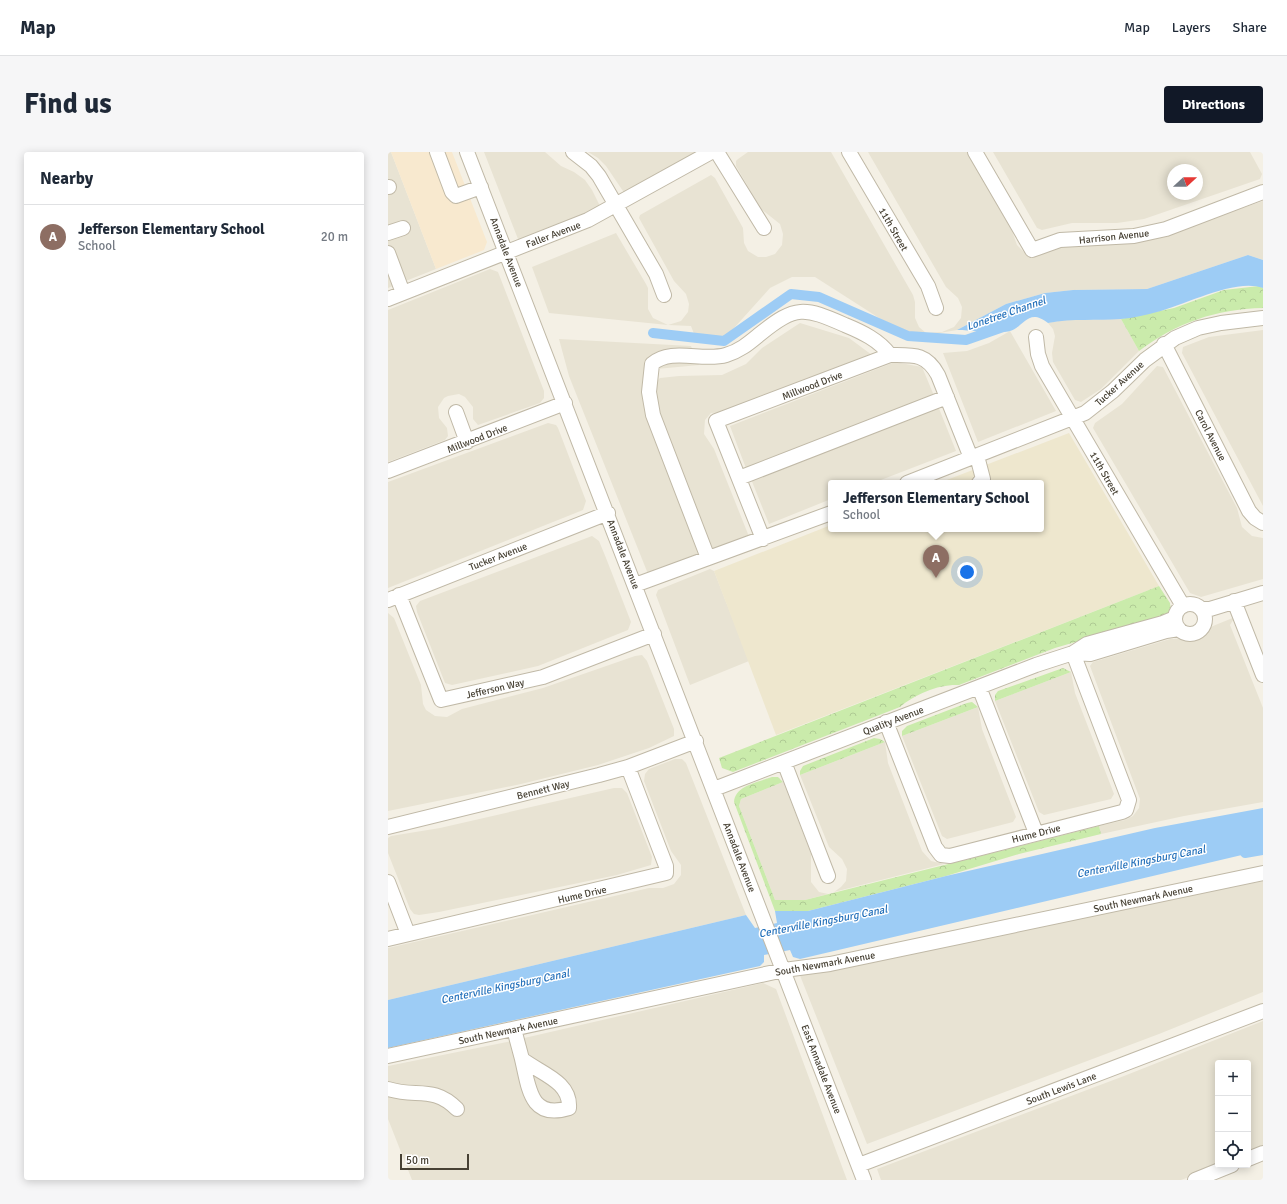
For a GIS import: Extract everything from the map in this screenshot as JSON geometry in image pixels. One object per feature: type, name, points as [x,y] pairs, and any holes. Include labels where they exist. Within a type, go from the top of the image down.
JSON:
[{"type":"street","points":[[437,152],[452,192],[456,196],[481,187]]},
{"type":"street","name":"Annadale Avenue","points":[[467,152],[608,513],[781,964]]},
{"type":"street","points":[[573,152],[591,166],[599,176],[656,274],[664,295]]},
{"type":"street","name":"Faller Avenue","points":[[388,299],[581,223],[616,206],[711,152]]},
{"type":"street","points":[[717,152],[764,228]]},
{"type":"street","name":"11th Street","points":[[849,152],[928,286],[936,308]]},
{"type":"street","name":"Harrison Avenue","points":[[975,152],[1032,250],[1060,240],[1134,236],[1166,229],[1263,192]]},
{"type":"street","points":[[388,233],[402,228]]},
{"type":"street","points":[[388,253],[403,293]]},
{"type":"street","points":[[708,558],[653,415],[649,392],[652,364],[668,357],[708,358],[725,356],[749,344],[771,326],[791,314],[806,311],[815,312],[859,331],[886,348],[890,355]]},
{"type":"street","name":"Tucker Avenue","points":[[915,480],[1085,413],[1113,391],[1164,344],[1198,328],[1244,319],[1263,318]]},
{"type":"street","name":"11th Street","points":[[1036,337],[1038,354],[1042,366],[1073,419],[1179,618]]},
{"type":"street","name":"Carol Avenue","points":[[1164,344],[1249,511],[1255,518],[1263,523]]},
{"type":"street","name":"Millwood Drive","points":[[763,539],[716,421],[890,355],[905,355],[928,360],[938,375],[983,476],[982,480]]},
{"type":"street","points":[[739,478],[947,397]]},
{"type":"street","name":"Millwood Drive","points":[[388,471],[467,442],[565,403]]},
{"type":"street","points":[[456,412],[467,442]]},
{"type":"street","name":"Tucker Avenue","points":[[394,597],[608,513]]},
{"type":"street","points":[[635,585],[828,514]]},
{"type":"street","points":[[1263,593],[1236,605],[1209,619],[1199,631],[1191,634],[1179,618],[1192,604],[1201,609],[1210,609],[1236,605],[1263,602]]},
{"type":"street","name":"Jefferson Way","points":[[394,597],[440,700],[543,677],[654,634]]},
{"type":"street","points":[[1236,605],[1263,675]]},
{"type":"street","points":[[1201,609],[1204,615],[1204,624]]},
{"type":"street","name":"Quality Avenue","points":[[714,789],[1036,665],[1073,653],[1090,654],[1166,631],[1179,618]]},
{"type":"street","name":"Hume Drive","points":[[886,722],[935,847],[941,855],[950,856],[1122,812],[1128,806],[1129,800],[1073,653]]},
{"type":"street","points":[[980,687],[1036,833]]},
{"type":"street","name":"Bennett Way","points":[[388,827],[570,783],[628,767],[696,741]]},
{"type":"street","points":[[784,762],[828,876]]},
{"type":"street","name":"Hume Drive","points":[[388,939],[666,873],[666,866],[628,767]]},
{"type":"street","name":"South Newmark Avenue","points":[[388,1056],[514,1029],[781,964],[830,964],[1263,873]]},
{"type":"street","points":[[388,882],[408,934]]},
{"type":"street","name":"East Annadale Avenue","points":[[781,964],[864,1180]]},
{"type":"street","name":"South Lewis Lane","points":[[859,1165],[1263,1011]]},
{"type":"street","points":[[514,1029],[522,1059]]},
{"type":"street","points":[[388,1089],[399,1093],[427,1092],[440,1096],[457,1109]]},
{"type":"street","points":[[1251,1158],[1263,1153]]},
{"type":"street","points":[[1195,1180],[1225,1168]]},
{"type":"shaded area","points":[[388,152],[391,152],[436,269],[388,288]]},
{"type":"shaded area","points":[[391,152],[452,152],[487,242],[484,250],[436,269]]},
{"type":"shaded area","points":[[484,152],[545,152],[561,166],[574,172],[585,180],[601,208],[521,242],[518,239]]},
{"type":"shaded area","points":[[588,152],[698,152],[625,194],[606,166],[598,158]]},
{"type":"shaded area","points":[[748,152],[831,152],[913,295],[915,302],[915,318],[919,327],[926,333],[942,332],[954,327],[961,318],[962,307],[958,298],[946,287],[868,152],[967,152],[1012,231],[1017,245],[1024,252],[1034,255],[1069,245],[1130,243],[1167,234],[1263,201],[1263,260],[1248,255],[1147,289],[1073,290],[1045,293],[1006,304],[957,330],[922,336],[890,325],[815,277],[792,277],[770,288],[725,338],[696,339],[691,326],[668,325],[681,321],[688,312],[689,304],[686,294],[674,281],[639,218],[640,215],[711,175],[715,178],[743,228],[744,243],[748,251],[758,257],[766,257],[775,254],[782,245],[783,234],[780,224],[761,209],[736,166],[736,161]]},
{"type":"shaded area","points":[[993,152],[1250,152],[1262,174],[1260,179],[1203,199],[1203,164],[1167,164],[1167,200],[1199,200],[1144,219],[1117,223],[1072,223],[1042,230],[1037,228]]},
{"type":"shaded area","points":[[616,233],[648,288],[648,309],[653,318],[668,325],[549,313],[532,267]]},
{"type":"shaded area","points":[[490,269],[498,272],[544,391],[544,398],[540,403],[478,425],[473,419],[473,407],[465,397],[459,394],[448,396],[444,398],[438,407],[439,418],[447,428],[448,436],[445,440],[388,462],[388,310]]},
{"type":"shaded area","points":[[1121,319],[1139,351],[1101,389],[1081,402],[1075,400],[1053,362],[1052,353],[1055,336],[1053,329],[1048,323],[1064,320]]},
{"type":"shaded area","points":[[800,323],[849,338],[876,358],[724,412],[711,413],[705,420],[704,434],[714,449],[752,544],[713,560],[657,419],[654,384],[660,378],[722,375],[746,364],[762,348]]},
{"type":"shaded area","points":[[1263,330],[1263,506],[1182,353],[1183,347],[1209,337]]},
{"type":"shaded area","points":[[1010,331],[1056,411],[978,442],[943,353],[967,351],[989,343]]},
{"type":"shaded area","points":[[559,339],[691,346],[699,365],[646,370],[705,563],[652,584],[569,376]]},
{"type":"shaded area","points":[[895,362],[922,367],[935,398],[747,471],[730,426]]},
{"type":"shaded area","points":[[1157,366],[1163,367],[1237,508],[1242,527],[1252,536],[1263,538],[1263,579],[1201,597],[1190,593],[1093,428],[1095,423],[1122,404]]},
{"type":"shaded area","points":[[938,406],[956,451],[881,480],[828,480],[828,500],[769,524],[751,479]]},
{"type":"shaded area","points":[[548,423],[556,425],[558,428],[586,501],[583,510],[388,588],[388,482]]},
{"type":"shaded area","points":[[1069,433],[1159,586],[776,735],[714,571],[828,526],[828,532],[1044,532],[1044,480],[947,480]]},
{"type":"shaded area","points":[[592,536],[599,541],[631,622],[628,630],[538,666],[452,685],[445,683],[417,612],[416,606],[420,601]]},
{"type":"shaded area","points":[[710,569],[714,571],[749,661],[690,685],[656,595],[658,590]]},
{"type":"shaded area","points":[[388,613],[394,618],[421,685],[423,704],[426,710],[435,716],[447,717],[462,709],[543,688],[635,656],[642,655],[647,661],[661,696],[674,729],[674,736],[649,748],[598,765],[521,784],[388,811]]},
{"type":"shaded area","points":[[1235,617],[1230,625],[1263,708],[1263,802],[1184,816],[1101,834],[1099,826],[1125,820],[1133,816],[1139,808],[1140,799],[1090,666],[1093,662],[1170,639],[1193,638],[1213,626]]},
{"type":"shaded area","points":[[1071,672],[1075,693],[1114,794],[1111,799],[1044,815],[1039,812],[995,701]]},
{"type":"shaded area","points":[[978,707],[982,729],[1016,817],[1013,822],[947,839],[942,836],[902,736]]},
{"type":"shaded area","points":[[885,742],[888,763],[922,851],[931,861],[944,864],[834,892],[846,881],[847,869],[842,859],[829,847],[800,775]]},
{"type":"shaded area","points":[[675,759],[682,759],[686,763],[746,915],[388,1000],[388,948],[649,888],[663,888],[674,884],[681,875],[681,865],[671,851],[644,781],[645,774],[649,769]]},
{"type":"shaded area","points":[[783,782],[811,854],[811,882],[819,892],[828,894],[805,900],[775,900],[739,806],[741,799]]},
{"type":"shaded area","points":[[614,788],[622,788],[627,793],[652,857],[651,865],[617,875],[439,912],[419,915],[414,914],[410,909],[388,853],[388,838],[391,836],[440,828]]},
{"type":"shaded area","points":[[1263,881],[1263,992],[1159,1034],[867,1144],[799,973]]},
{"type":"shaded area","points":[[763,983],[776,989],[847,1180],[412,1180],[388,1119],[388,1066],[507,1042]]},
{"type":"shaded area","points":[[1263,1021],[1263,1150],[1251,1154],[1251,1060],[1215,1060],[1215,1168],[1181,1180],[881,1180],[877,1169],[1124,1076]]},
{"type":"green space","points":[[1259,286],[1263,288],[1263,308],[1229,311],[1197,319],[1167,333],[1139,351],[1121,319],[1174,308],[1224,290]]},
{"type":"green space","points":[[1159,586],[1170,603],[1171,612],[1168,615],[1055,648],[959,685],[935,688],[920,694],[900,707],[733,772],[722,768],[719,758]]},
{"type":"green space","points":[[1063,668],[1071,672],[995,701],[995,695],[998,691]]},
{"type":"green space","points":[[972,702],[978,707],[902,736],[902,731],[907,726]]},
{"type":"green space","points":[[874,738],[885,742],[800,775],[800,771],[803,766]]},
{"type":"green space","points":[[772,777],[778,777],[783,782],[741,799],[739,806],[775,900],[805,900],[1099,826],[1101,834],[1019,854],[946,876],[808,911],[775,911],[734,802],[735,796],[743,788]]},
{"type":"water","points":[[1248,255],[1263,260],[1263,288],[1251,286],[1224,289],[1169,309],[1130,318],[1048,323],[1036,317],[1031,317],[1015,329],[1006,332],[957,330],[1006,304],[1045,293],[1073,290],[1147,289]]},
{"type":"water","points":[[1263,808],[1263,850],[800,959],[793,957],[790,950],[764,955],[764,962],[760,966],[388,1048],[388,1000],[746,915],[755,928],[777,923],[775,911],[808,911],[946,876],[1155,828]]},
{"type":"waterway","name":"Lonetree Channel","points":[[653,333],[724,341],[791,294],[819,297],[908,336],[966,340],[1006,326]]},
{"type":"waterway","name":"Centerville Kingsburg Canal","points":[[1245,853],[1263,850]]},
{"type":"place","name":"Jefferson Elementary School","points":[[936,578]]}]
